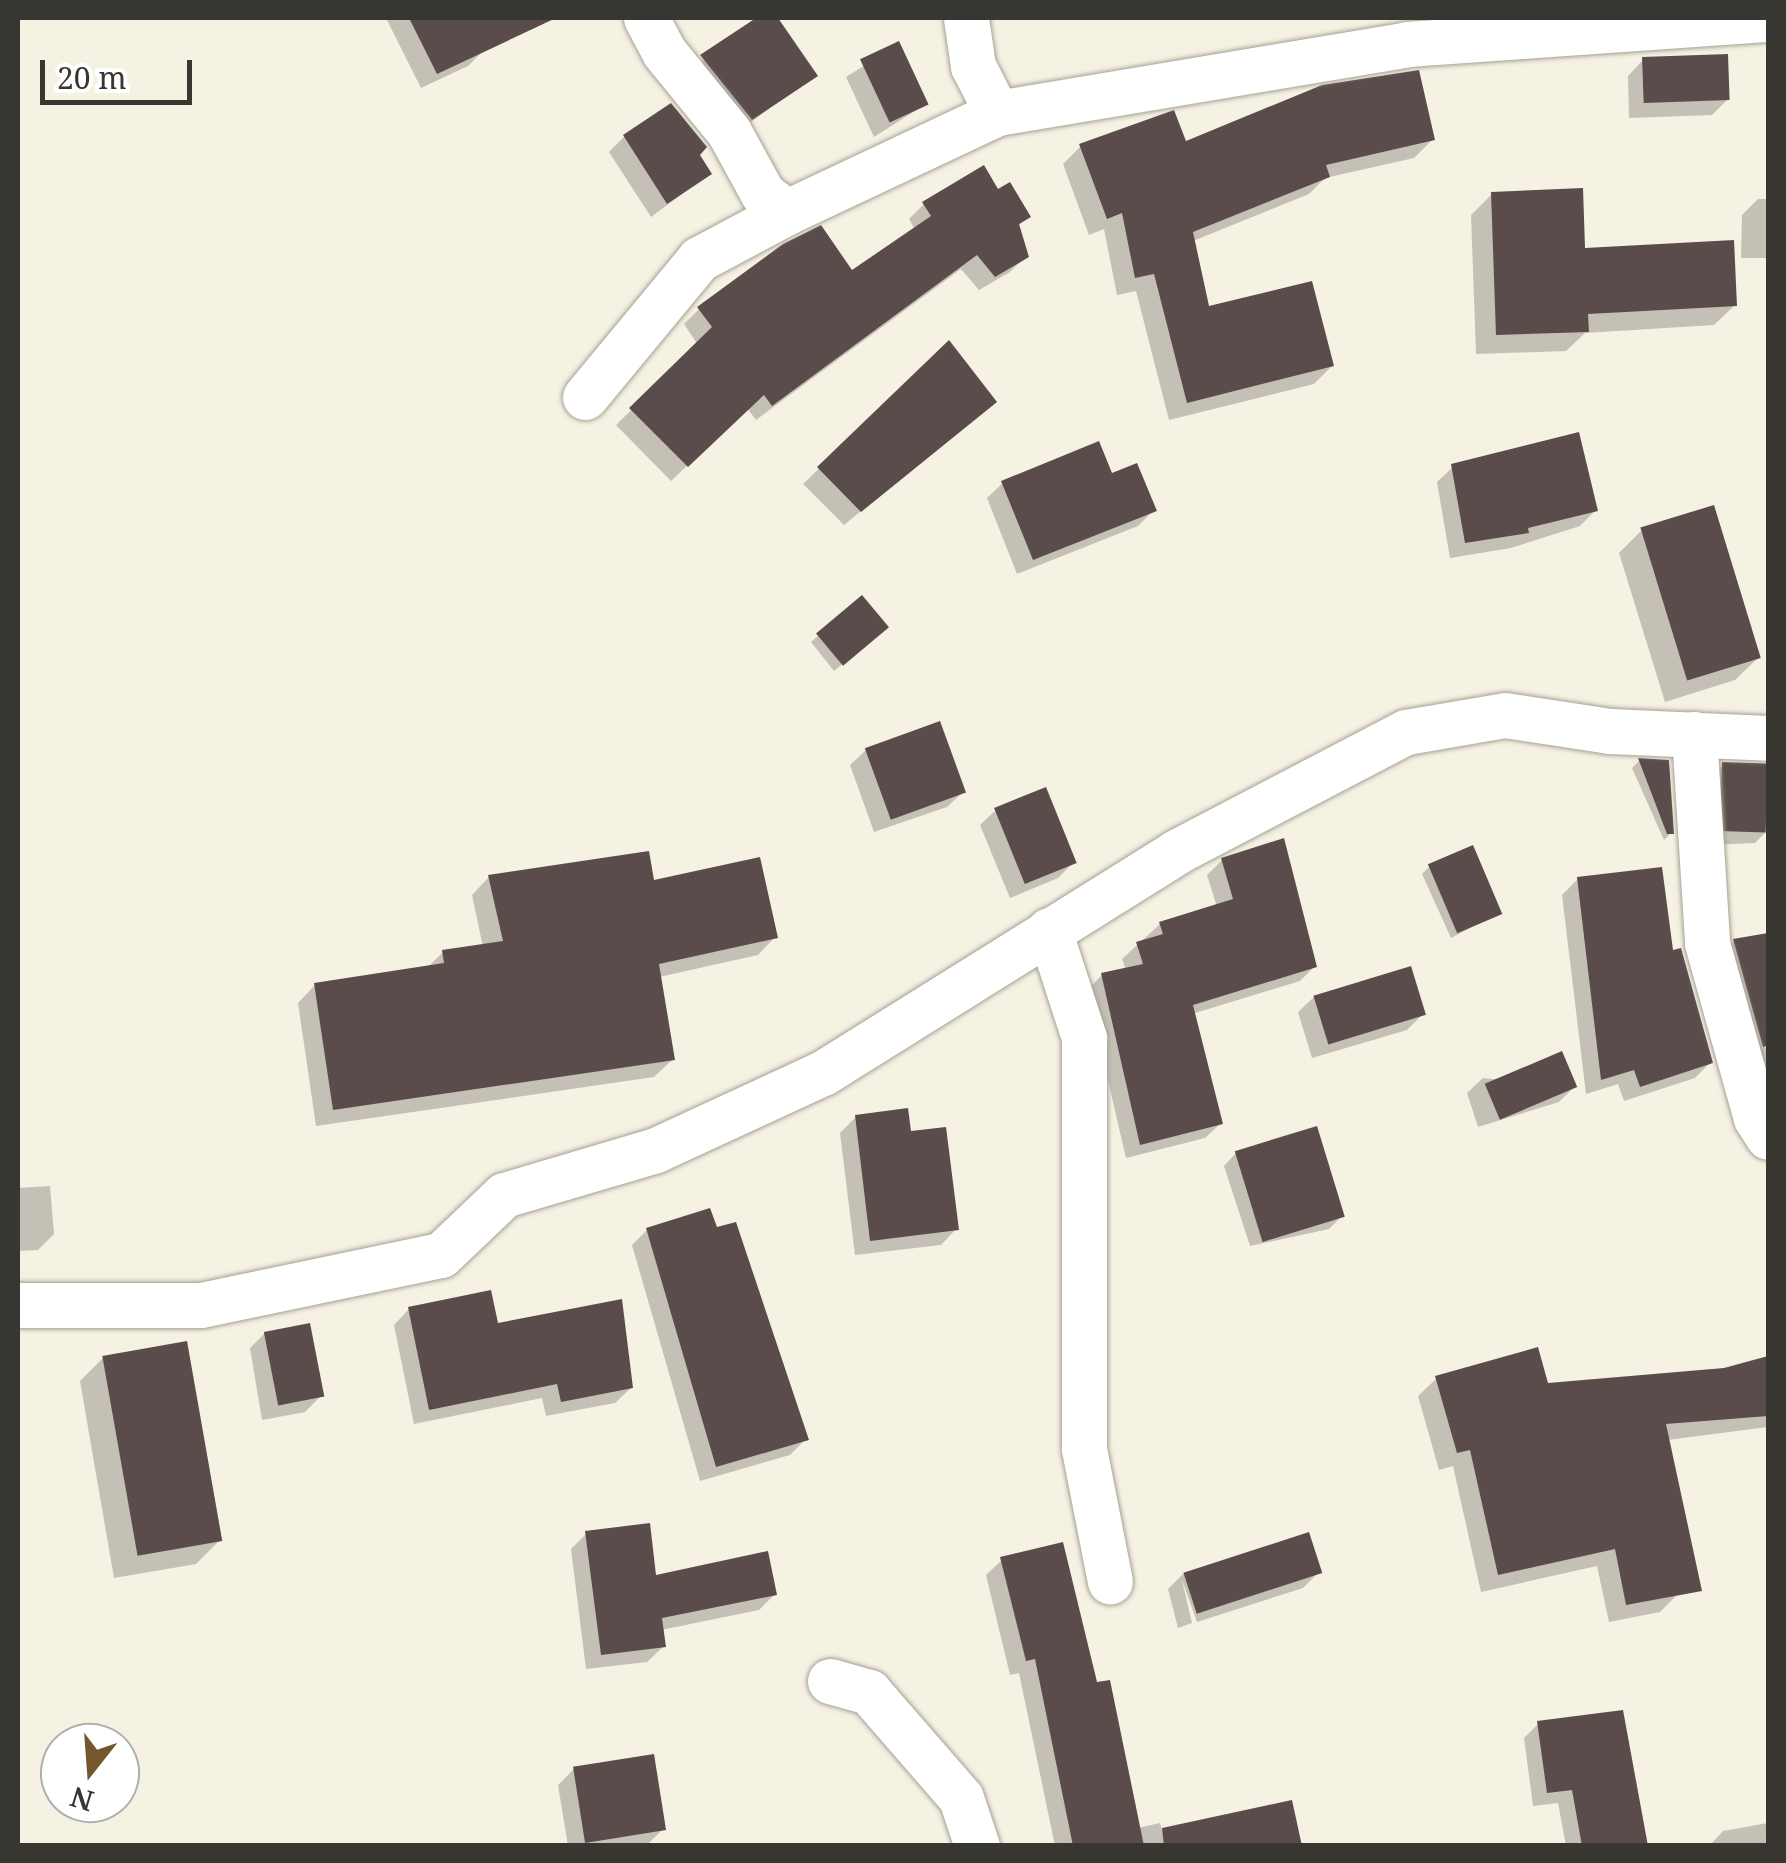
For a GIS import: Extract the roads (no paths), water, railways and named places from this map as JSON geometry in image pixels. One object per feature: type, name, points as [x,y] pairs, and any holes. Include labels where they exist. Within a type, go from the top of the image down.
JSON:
[{"type":"street","points":[[646,18],[664,52],[729,132],[764,194],[788,212]]},
{"type":"street","points":[[966,18],[974,66],[997,113]]},
{"type":"street","points":[[585,398],[698,259],[997,113],[1408,44],[1768,19]]},
{"type":"street","points":[[18,1305],[202,1305],[440,1255],[504,1194],[656,1150],[823,1073],[1176,852],[1406,732],[1505,715],[1610,731],[1768,738]]},
{"type":"street","points":[[1694,734],[1707,942],[1756,1118],[1768,1137]]},
{"type":"street","points":[[1049,930],[1084,1038],[1084,1449],[1110,1581]]},
{"type":"street","points":[[830,1681],[870,1692],[961,1798],[977,1846]]}]
